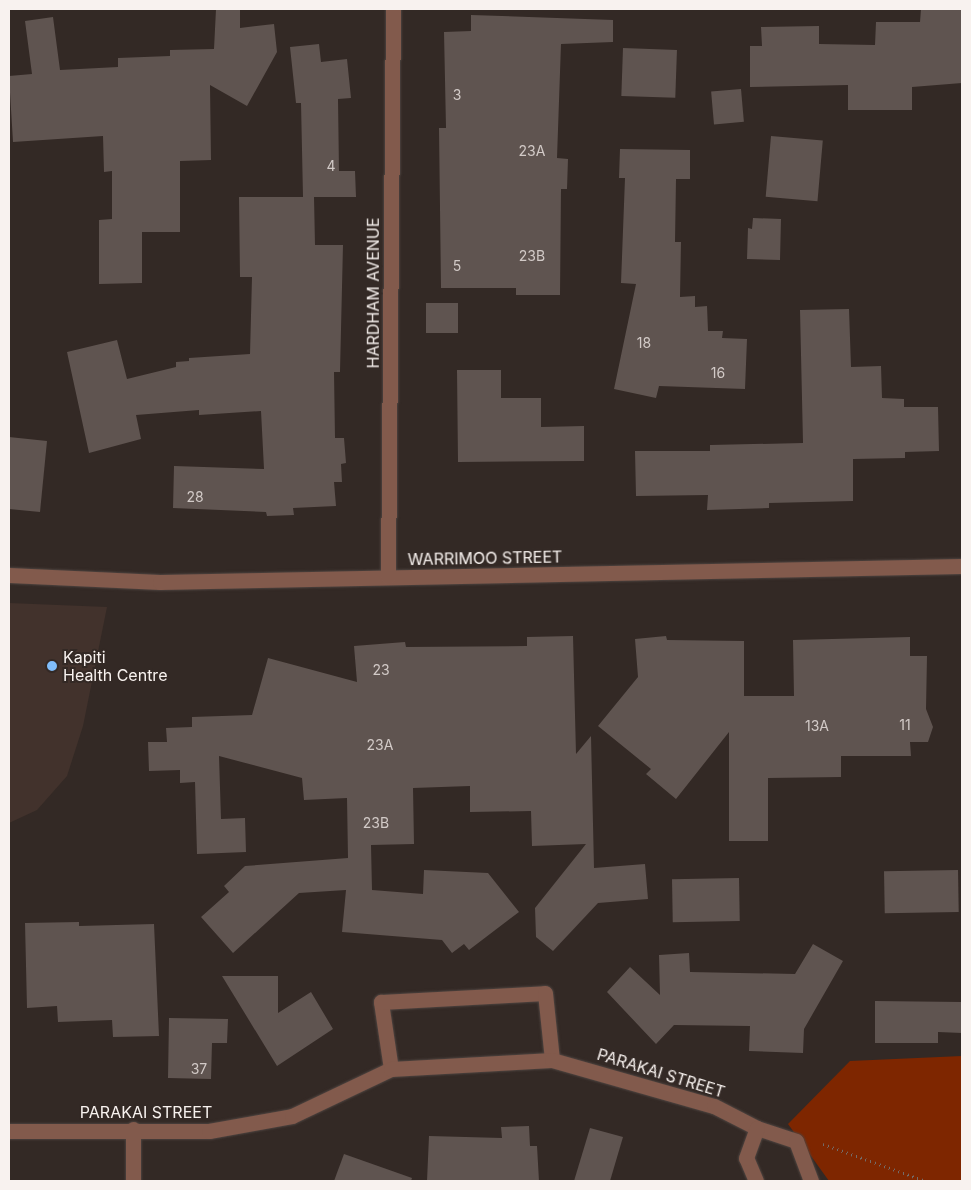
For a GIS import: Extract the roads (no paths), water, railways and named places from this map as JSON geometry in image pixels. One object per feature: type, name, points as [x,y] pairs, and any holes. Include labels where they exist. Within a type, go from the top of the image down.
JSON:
[{"type":"street","name":"HARDHAM AVENUE","points":[[388,577],[393,9]]},
{"type":"street","name":"WARRIMOO STREET","points":[[9,575],[160,582],[962,566]]},
{"type":"street","points":[[391,1069],[381,1002],[545,993],[552,1060]]},
{"type":"street","name":"PARAKAI STREET","points":[[9,1131],[133,1129],[208,1131],[292,1116],[391,1069],[552,1060],[714,1106],[757,1128],[796,1141],[811,1181]]},
{"type":"street","points":[[756,1181],[746,1158],[757,1128]]},
{"type":"street","points":[[133,1129],[133,1181]]},
{"type":"place","name":"Kapiti Health Centre","points":[[52,666]]}]
